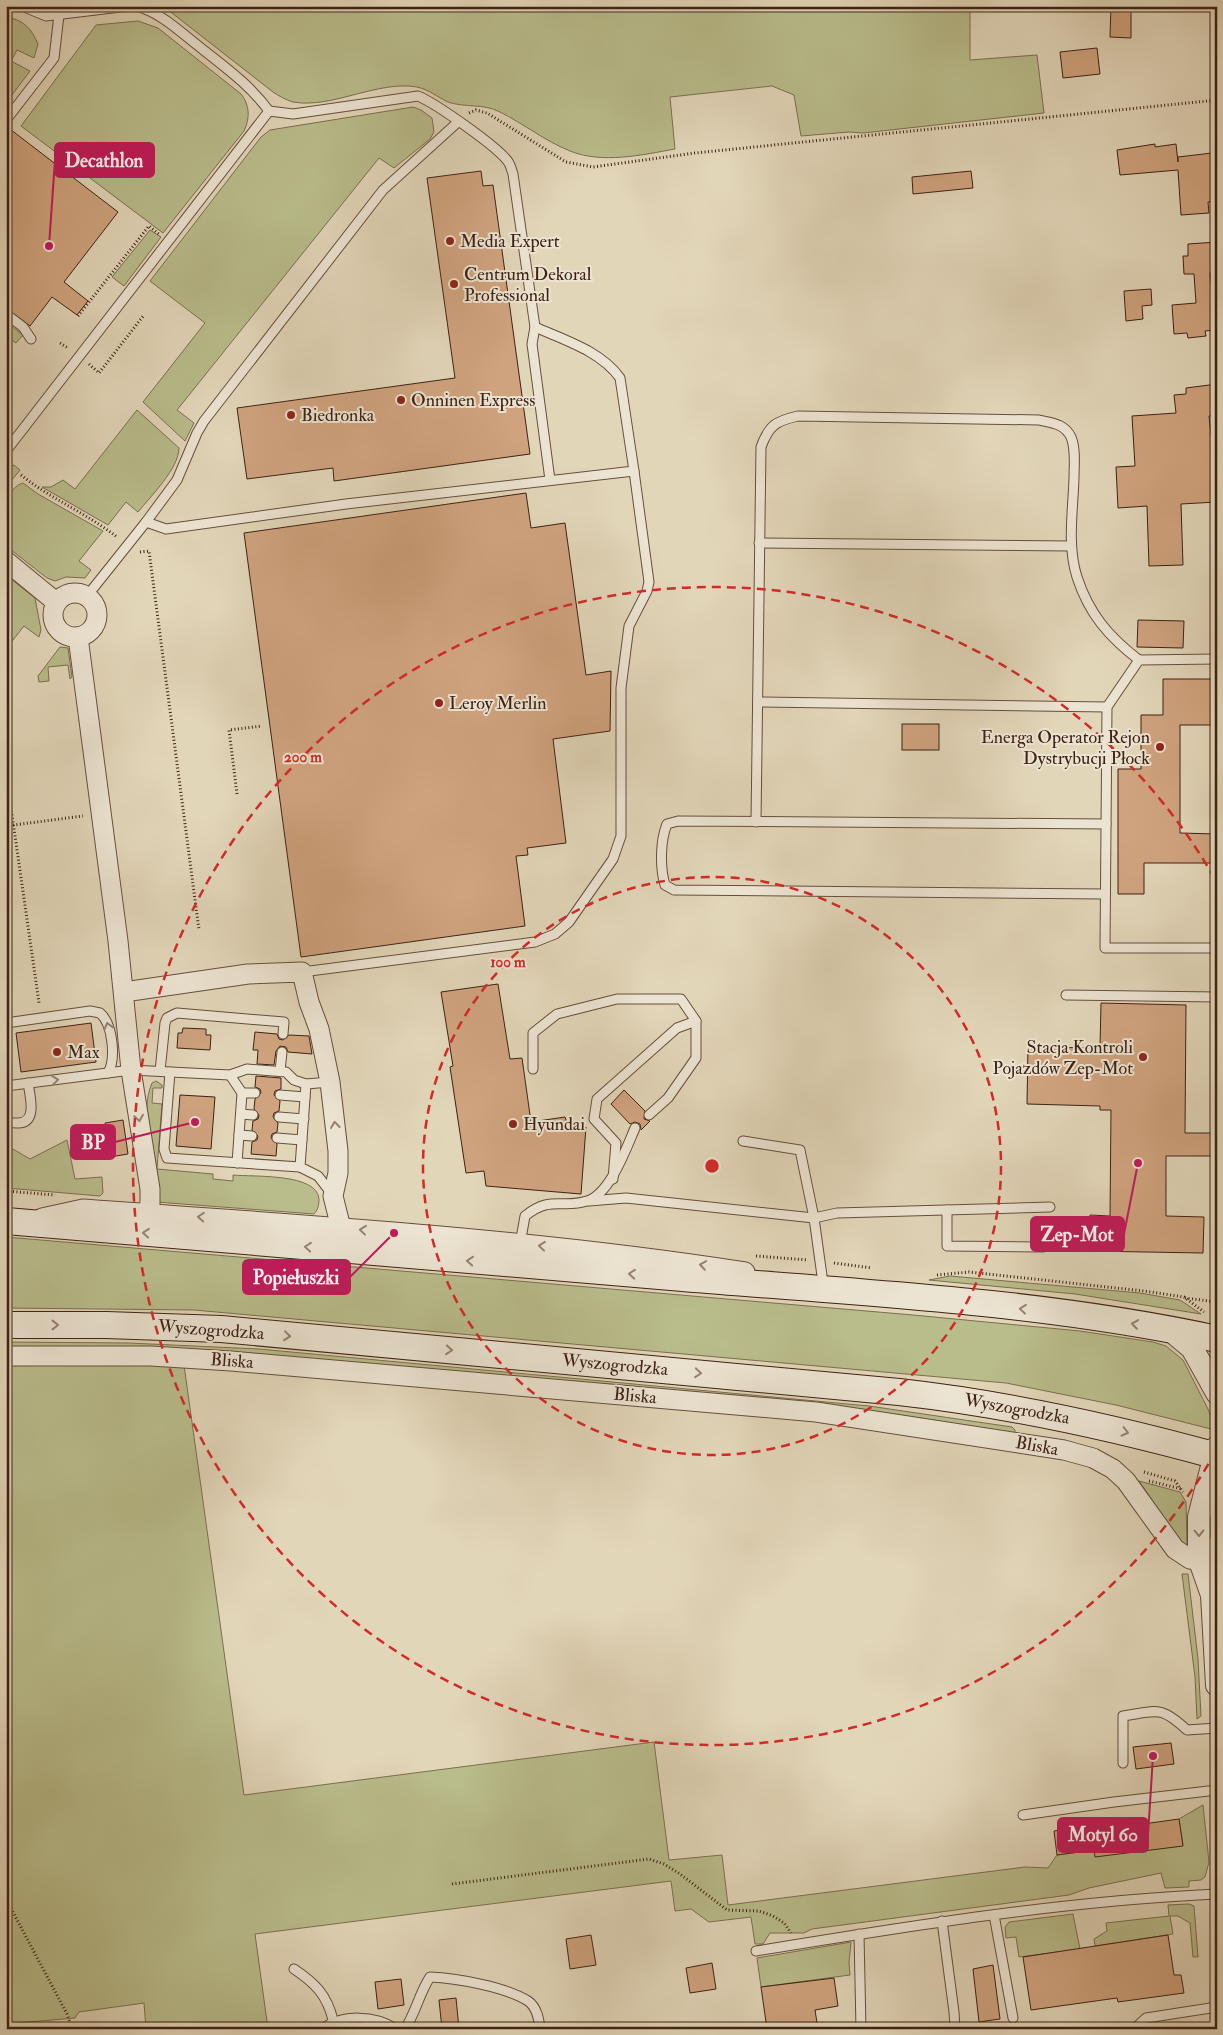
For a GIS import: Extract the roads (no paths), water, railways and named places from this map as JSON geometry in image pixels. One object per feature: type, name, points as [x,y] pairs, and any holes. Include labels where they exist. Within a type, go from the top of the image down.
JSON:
[{"type":"main road","points":[[16,1221],[907,1296],[1071,1314],[1167,1328],[1217,1339]]},
{"type":"main road","name":"Wyszogrodzka","points":[[6,1325],[106,1325],[221,1330],[909,1393],[992,1404],[1078,1420],[1216,1452]]},
{"type":"street","points":[[6,561],[56,602]]},
{"type":"street","points":[[74,592],[87,596],[96,606],[97,620],[90,632],[78,637],[65,635],[56,626],[52,614],[56,602],[61,597],[74,592]]},
{"type":"street","points":[[78,637],[124,992],[132,1070],[150,1188],[150,1204],[146,1214]]},
{"type":"street","points":[[124,992],[248,974],[302,972],[309,1002],[319,1028],[330,1082],[338,1151],[338,1174],[333,1196],[341,1228]]},
{"type":"street","points":[[16,1221],[83,1209],[341,1228],[652,1257],[907,1296]]},
{"type":"street","points":[[1167,1328],[1192,1348],[1217,1393]]},
{"type":"street","name":"Bliska","points":[[6,1356],[151,1356],[230,1361],[816,1412],[1064,1450],[1093,1458],[1115,1470],[1175,1549],[1190,1560],[1211,1557]]},
{"type":"street","points":[[1216,1452],[1196,1496],[1199,1517],[1211,1557],[1217,1684]]},
{"type":"lane","points":[[22,6],[46,16],[129,6]]},
{"type":"lane","points":[[136,6],[148,9],[163,18],[235,74],[255,92],[269,112]]},
{"type":"lane","points":[[6,120],[54,58],[59,15]]},
{"type":"lane","points":[[269,112],[292,114],[418,96],[431,101],[508,162],[513,174],[535,327],[532,344],[550,480]]},
{"type":"lane","points":[[6,451],[269,112]]},
{"type":"lane","points":[[87,596],[177,480],[196,433],[204,421],[383,190],[458,122]]},
{"type":"lane","points":[[6,314],[23,327],[31,339]]},
{"type":"lane","points":[[302,972],[535,942],[554,934],[569,922],[613,859],[621,836],[621,688],[628,626],[647,591],[649,582],[634,471],[620,378],[612,366],[594,354],[535,327]]},
{"type":"lane","points":[[756,822],[761,447],[767,432],[780,420],[798,416],[1039,420],[1059,424],[1071,436],[1074,456],[1071,546],[1076,576],[1092,612],[1113,640],[1139,660],[1217,659]]},
{"type":"lane","points":[[146,522],[166,529],[346,504],[634,471]]},
{"type":"lane","points":[[760,543],[1071,546]]},
{"type":"lane","points":[[1139,660],[1107,707],[1105,948],[1217,948]]},
{"type":"lane","points":[[758,702],[1107,707]]},
{"type":"lane","points":[[1105,894],[674,890],[665,885],[663,876],[664,833],[667,824],[678,821],[1106,824]]},
{"type":"lane","points":[[1066,995],[1217,997]]},
{"type":"lane","points":[[532,1068],[533,1033],[557,1014],[617,999],[680,999],[696,1021],[696,1058],[668,1098],[649,1116]]},
{"type":"lane","points":[[6,1023],[90,1011],[100,1012],[109,1024],[114,1063],[108,1073]]},
{"type":"lane","points":[[160,1071],[165,1022],[168,1018],[178,1013],[284,1022],[283,1034]]},
{"type":"lane","points":[[612,1179],[616,1143],[594,1119],[597,1099],[677,1028],[696,1021]]},
{"type":"lane","points":[[280,1071],[282,1052]]},
{"type":"lane","points":[[6,1086],[132,1070],[230,1075],[247,1069],[280,1071],[286,1072],[294,1080],[306,1084],[330,1082]]},
{"type":"lane","points":[[170,1072],[164,1149],[167,1158],[300,1167],[318,1176],[333,1196]]},
{"type":"lane","points":[[230,1075],[242,1092],[237,1163]]},
{"type":"lane","points":[[6,1119],[10,1123],[21,1123],[28,1119],[32,1111],[28,1084]]},
{"type":"lane","points":[[300,1167],[306,1084]]},
{"type":"lane","points":[[242,1092],[255,1093]]},
{"type":"lane","points":[[280,1095],[305,1097]]},
{"type":"lane","points":[[240,1114],[253,1115]]},
{"type":"lane","points":[[278,1117],[304,1118]]},
{"type":"lane","points":[[589,1201],[612,1179],[635,1128]]},
{"type":"lane","points":[[239,1135],[252,1136]]},
{"type":"lane","points":[[277,1138],[302,1140]]},
{"type":"lane","points":[[742,1141],[800,1150],[814,1218],[823,1284]]},
{"type":"lane","points":[[520,1244],[526,1216],[539,1205],[626,1198],[814,1218],[837,1214],[1050,1207]]},
{"type":"lane","points":[[947,1210],[947,1246],[1043,1247]]},
{"type":"lane","points":[[1123,1763],[1123,1716],[1161,1711],[1172,1717],[1187,1730],[1217,1728]]},
{"type":"lane","points":[[1023,1816],[1114,1802],[1217,1790]]},
{"type":"lane","points":[[756,1951],[942,1922],[1113,1900],[1217,1894]]},
{"type":"lane","points":[[994,1915],[1013,2018]]},
{"type":"lane","points":[[942,1922],[954,2012],[954,2029]]},
{"type":"lane","points":[[859,1934],[861,2029]]},
{"type":"lane","points":[[294,1969],[311,1980],[322,1992],[330,2006],[333,2020]]},
{"type":"lane","points":[[404,2029],[413,2017],[422,1989],[430,1977],[452,1978],[489,1986],[529,2002],[537,2014],[540,2029]]},
{"type":"lane","points":[[1134,2029],[1146,2018],[1217,2008]]},
{"type":"lane","points":[[322,2029],[333,2020],[364,2018],[386,2022],[396,2029]]},
{"type":"place","name":"Media Expert","points":[[450,241]]},
{"type":"place","name":"Decathlon","points":[[49,246]]},
{"type":"place","name":"Centrum Dekoral Professional","points":[[454,284]]},
{"type":"place","name":"Onninen Express","points":[[401,400]]},
{"type":"place","name":"Biedronka","points":[[291,415]]},
{"type":"place","name":"Leroy Merlin","points":[[439,703]]},
{"type":"place","name":"Energa Operator Rejon Dystrybucji Płock","points":[[1160,747]]},
{"type":"place","name":"Max","points":[[57,1052]]},
{"type":"place","name":"Stacja Kontroli Pojazdów Zep-Mot","points":[[1143,1057]]},
{"type":"place","name":"BP","points":[[195,1122]]},
{"type":"place","name":"Hyundai","points":[[513,1124]]},
{"type":"place","name":"Zep-Mot","points":[[1138,1163]]},
{"type":"place","name":"Popiełuszki","points":[[394,1233]]},
{"type":"place","name":"Motyl 60","points":[[1153,1756]]}]
